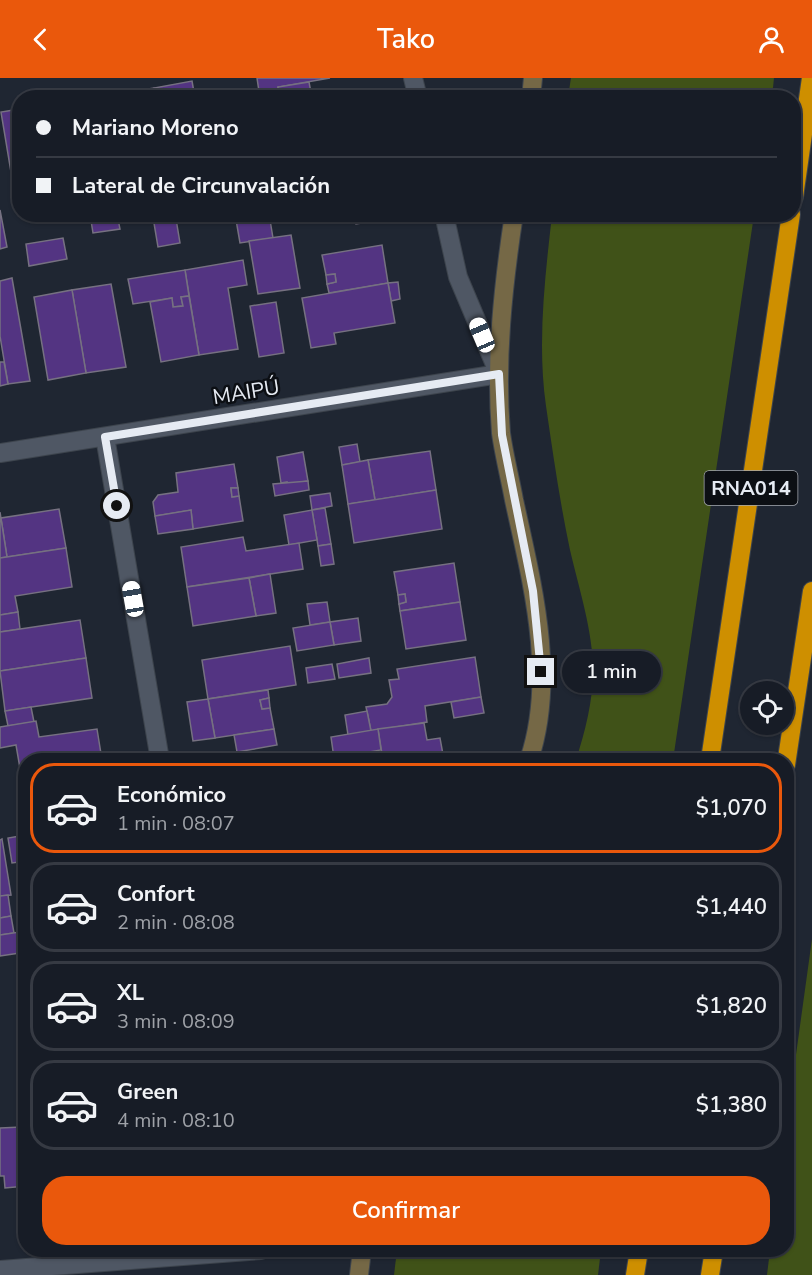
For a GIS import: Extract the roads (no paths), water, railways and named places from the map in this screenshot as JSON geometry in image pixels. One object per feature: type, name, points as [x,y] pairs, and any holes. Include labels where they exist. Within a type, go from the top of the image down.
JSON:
[{"type":"highway","points":[[801,148],[811,78]]},
{"type":"highway","name":"RNA014","points":[[711,753],[790,222]]},
{"type":"highway","points":[[788,753],[812,591]]},
{"type":"highway","points":[[636,1275],[638,1257]]},
{"type":"highway","points":[[710,1275],[713,1257]]},
{"type":"highway","points":[[720,1275],[721,1257]]},
{"type":"street","points":[[446,222],[458,277],[499,374]]},
{"type":"street","points":[[512,222],[507,258],[499,374],[502,435],[533,591],[540,655],[542,690],[539,720],[531,753]]},
{"type":"street","name":"MAIPÚ","points":[[0,453],[499,374]]},
{"type":"street","points":[[105,437],[159,753]]},
{"type":"street","points":[[0,1270],[154,1257]]},
{"type":"street","points":[[359,1275],[361,1257]]}]
